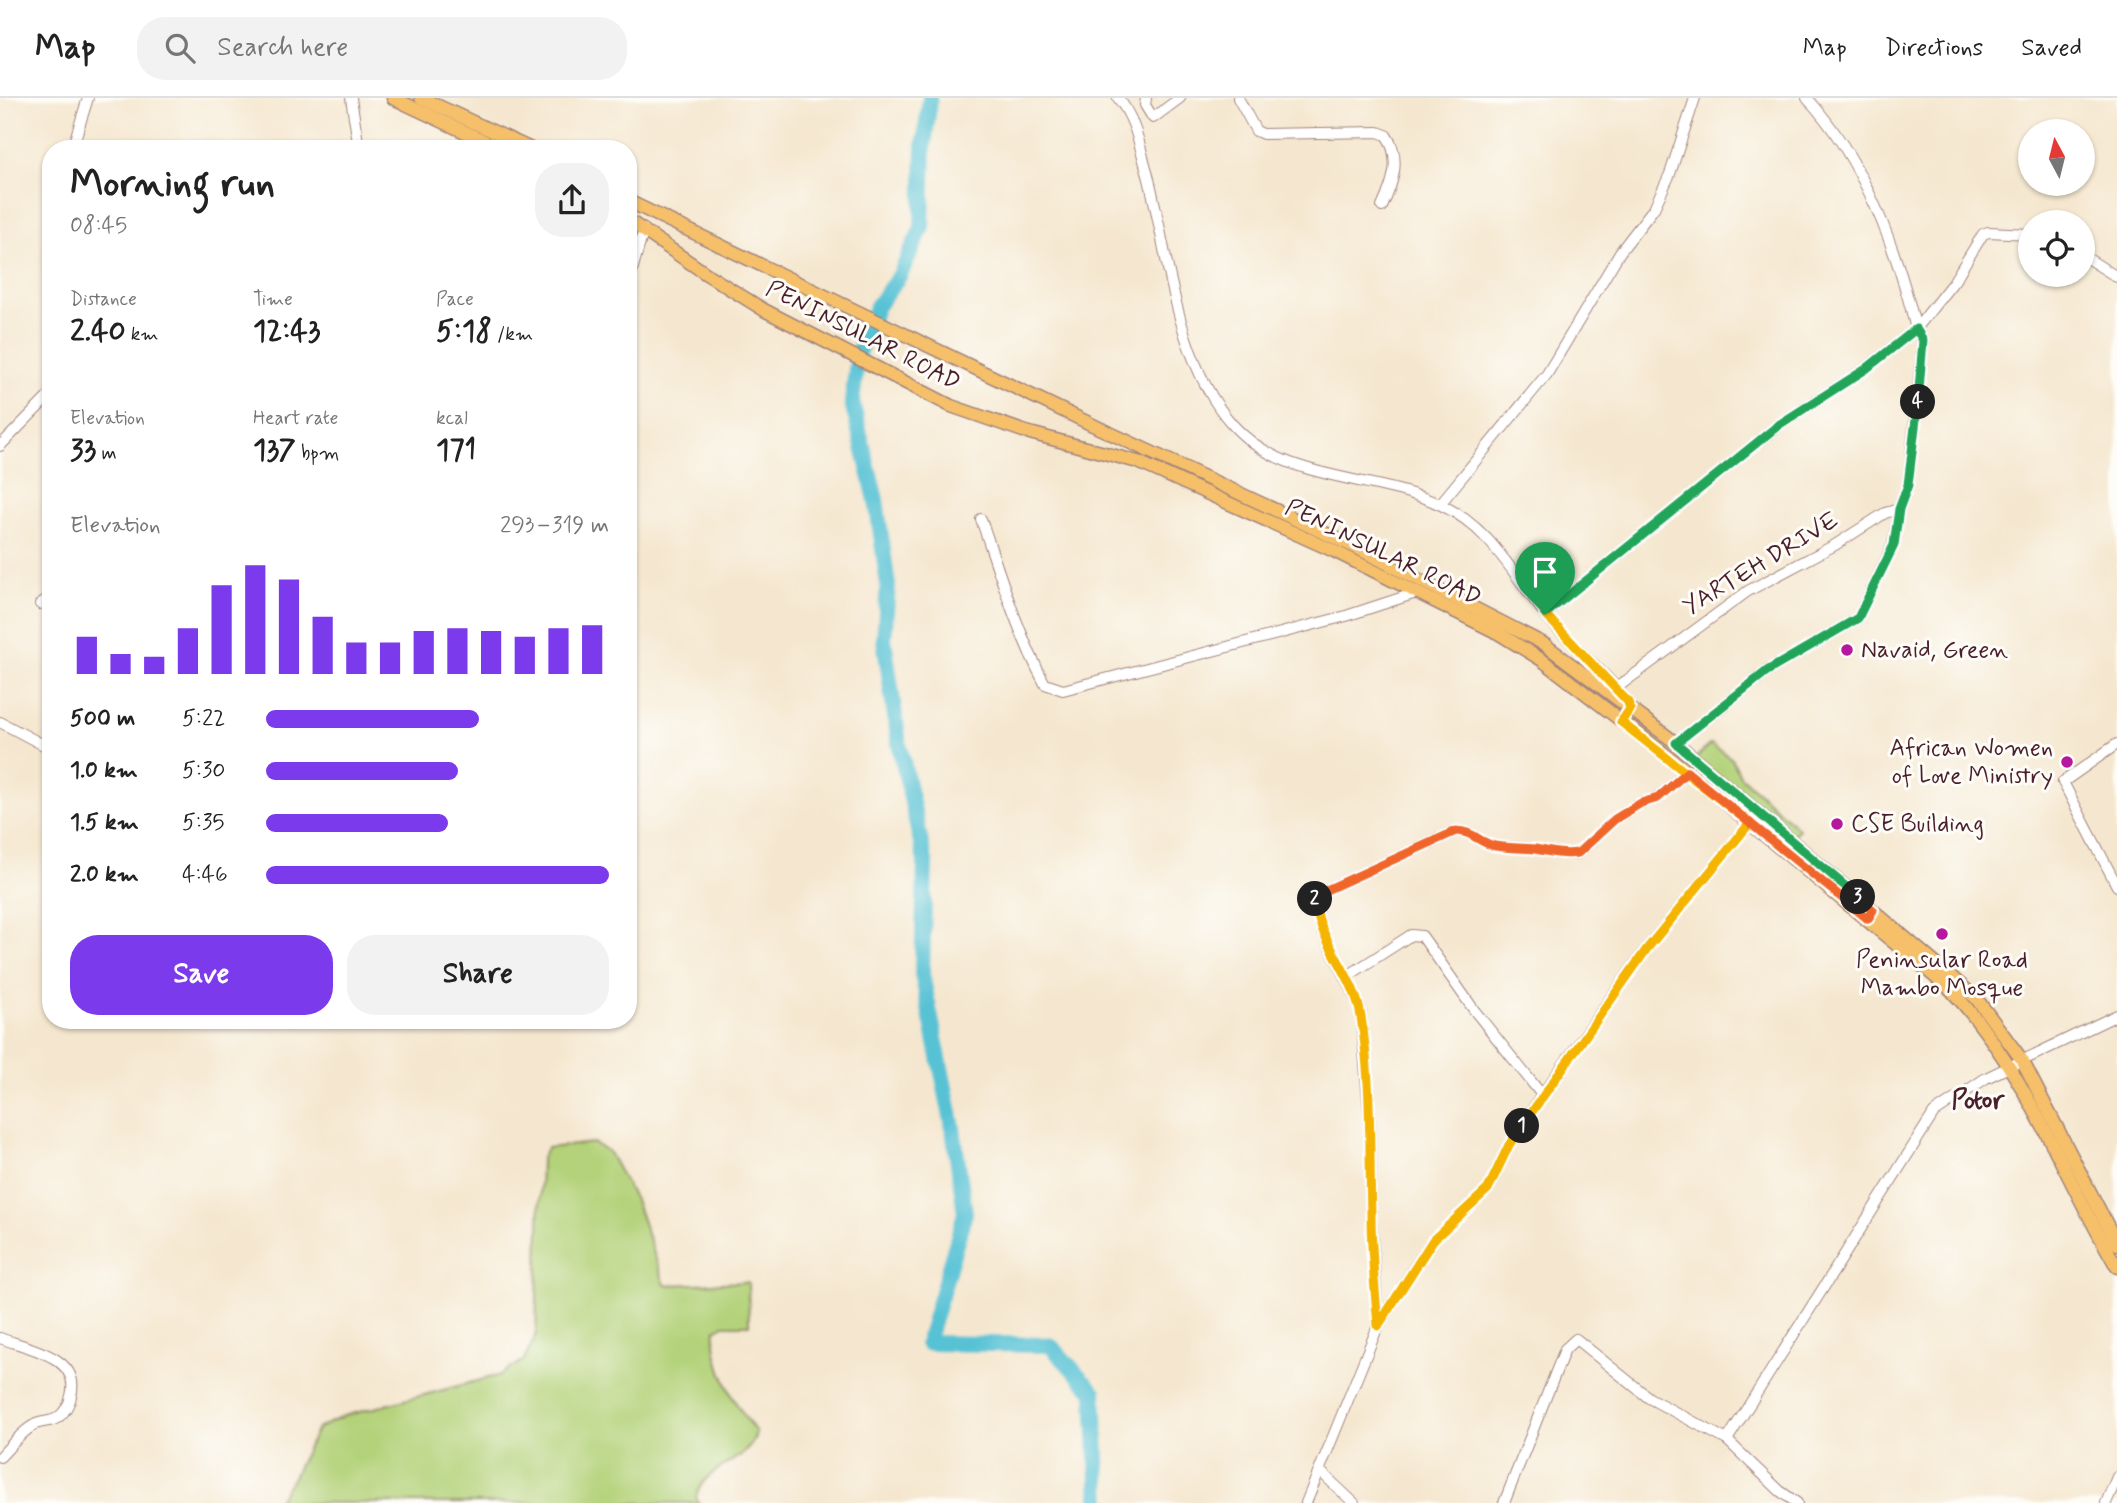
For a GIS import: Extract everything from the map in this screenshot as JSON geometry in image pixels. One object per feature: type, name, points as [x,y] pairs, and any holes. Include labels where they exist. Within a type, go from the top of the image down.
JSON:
[{"type":"main road","points":[[393,98],[481,140]]},
{"type":"main road","points":[[421,98],[512,140]]},
{"type":"main road","name":"PENINSULAR ROAD","points":[[637,205],[1098,428],[1256,499],[1544,644],[1676,743],[1871,914],[1951,990],[2016,1063],[2117,1244]]},
{"type":"main road","name":"PENINSULAR ROAD","points":[[637,225],[708,275],[820,340],[887,375],[988,420],[1138,462],[1299,535],[1498,633],[1542,660],[1871,914]]},
{"type":"main road","name":"PENINSULAR ROAD","points":[[2016,1063],[2117,1267]]},
{"type":"street","points":[[75,140],[88,98]]},
{"type":"street","points":[[351,98],[358,140]]},
{"type":"street","points":[[1118,98],[1137,130],[1182,323],[1214,402],[1220,410],[1233,426],[1255,444],[1304,470],[1440,505],[1476,529],[1511,564],[1545,614],[1628,702],[1630,709],[1621,722]]},
{"type":"street","points":[[1146,98],[1145,105],[1153,118],[1180,98]]},
{"type":"street","points":[[1238,98],[1256,131],[1263,134],[1378,132],[1386,135],[1394,152],[1395,164],[1393,182],[1382,206]]},
{"type":"street","points":[[1440,505],[1547,374],[1620,252],[1654,208],[1670,174],[1695,98]]},
{"type":"street","points":[[1676,743],[1767,671],[1858,618],[1894,545],[1899,509],[1908,485],[1920,391],[1923,340],[1916,329],[1895,250],[1881,219],[1837,137],[1807,98]]},
{"type":"street","points":[[637,253],[644,229]]},
{"type":"street","points":[[1545,614],[1780,424],[1866,369],[1916,329],[1948,290],[1983,234],[2018,233]]},
{"type":"street","points":[[2095,263],[2117,277]]},
{"type":"street","points":[[0,446],[42,403]]},
{"type":"street","name":"YARTEH DRIVE","points":[[1615,689],[1748,590],[1835,545],[1885,513],[1899,509]]},
{"type":"street","points":[[981,519],[1031,654],[1045,684],[1051,688],[1071,690],[1346,616],[1416,593]]},
{"type":"street","points":[[0,722],[42,744]]},
{"type":"street","points":[[2117,744],[2063,782],[2117,886]]},
{"type":"street","points":[[1378,1326],[1364,1039],[1356,995],[1330,950],[1315,898],[1322,892],[1456,831],[1468,831],[1480,841],[1495,846],[1535,849],[1551,855],[1578,853],[1615,819],[1641,803],[1658,798],[1687,772]]},
{"type":"street","points":[[1306,1503],[1321,1472],[1378,1326],[1433,1240],[1488,1189],[1509,1145],[1542,1094],[1654,939],[1750,823]]},
{"type":"street","points":[[1346,977],[1411,935],[1422,936],[1474,1010],[1542,1094]]},
{"type":"street","points":[[1727,1440],[1934,1113],[2016,1063],[2117,1015]]},
{"type":"street","points":[[0,1338],[44,1352],[60,1362],[70,1373],[74,1388],[70,1403],[58,1418],[34,1424],[0,1457]]},
{"type":"street","points":[[1504,1503],[1565,1349],[1576,1339],[1649,1398],[1727,1440],[1780,1491],[1797,1503]]},
{"type":"street","points":[[1321,1472],[1354,1503]]},
{"type":"street","points":[[2106,1503],[2117,1477]]},
{"type":"green space","points":[[1711,744],[1732,759],[1740,776],[1799,829],[1788,840],[1692,761]]},
{"type":"green space","points":[[593,1143],[608,1151],[635,1200],[665,1285],[748,1282],[749,1325],[724,1325],[715,1330],[717,1357],[726,1384],[756,1432],[745,1451],[707,1478],[696,1498],[699,1503],[276,1503],[292,1479],[317,1429],[344,1416],[500,1375],[524,1360],[536,1336],[541,1159],[547,1148]]},
{"type":"waterway","points":[[930,98],[924,145],[922,228],[900,275],[877,306],[858,353],[852,402],[876,500],[888,585],[884,639],[899,744],[925,861],[922,974],[952,1122],[965,1213],[927,1343],[1050,1345],[1094,1392],[1099,1503]]},
{"type":"place","name":"Navaid, Green","points":[[1847,650]]},
{"type":"place","name":"African Women of Love Ministry","points":[[2067,762]]},
{"type":"place","name":"CSE Building","points":[[1837,824]]},
{"type":"place","name":"Peninsular Road Mambo Mosque","points":[[1942,934]]},
{"type":"district","name":"Potor","points":[[1978,1101]]},
{"type":"route","points":[[1545,614],[1628,702],[1630,709],[1621,722],[1687,772],[1750,823],[1693,888],[1646,950],[1542,1094],[1509,1145],[1488,1189],[1433,1240],[1378,1326],[1371,1217],[1370,1125],[1361,1013],[1356,995],[1330,950],[1315,898],[1322,892],[1456,831],[1468,831],[1480,841],[1495,846],[1535,849],[1551,855],[1578,853],[1590,846],[1627,810],[1658,798],[1687,772],[1868,919],[1873,910],[1676,743],[1767,671],[1858,618],[1894,545],[1899,509],[1908,485],[1920,391],[1921,335],[1916,329],[1910,332],[1866,369],[1780,424],[1545,614]]}]
